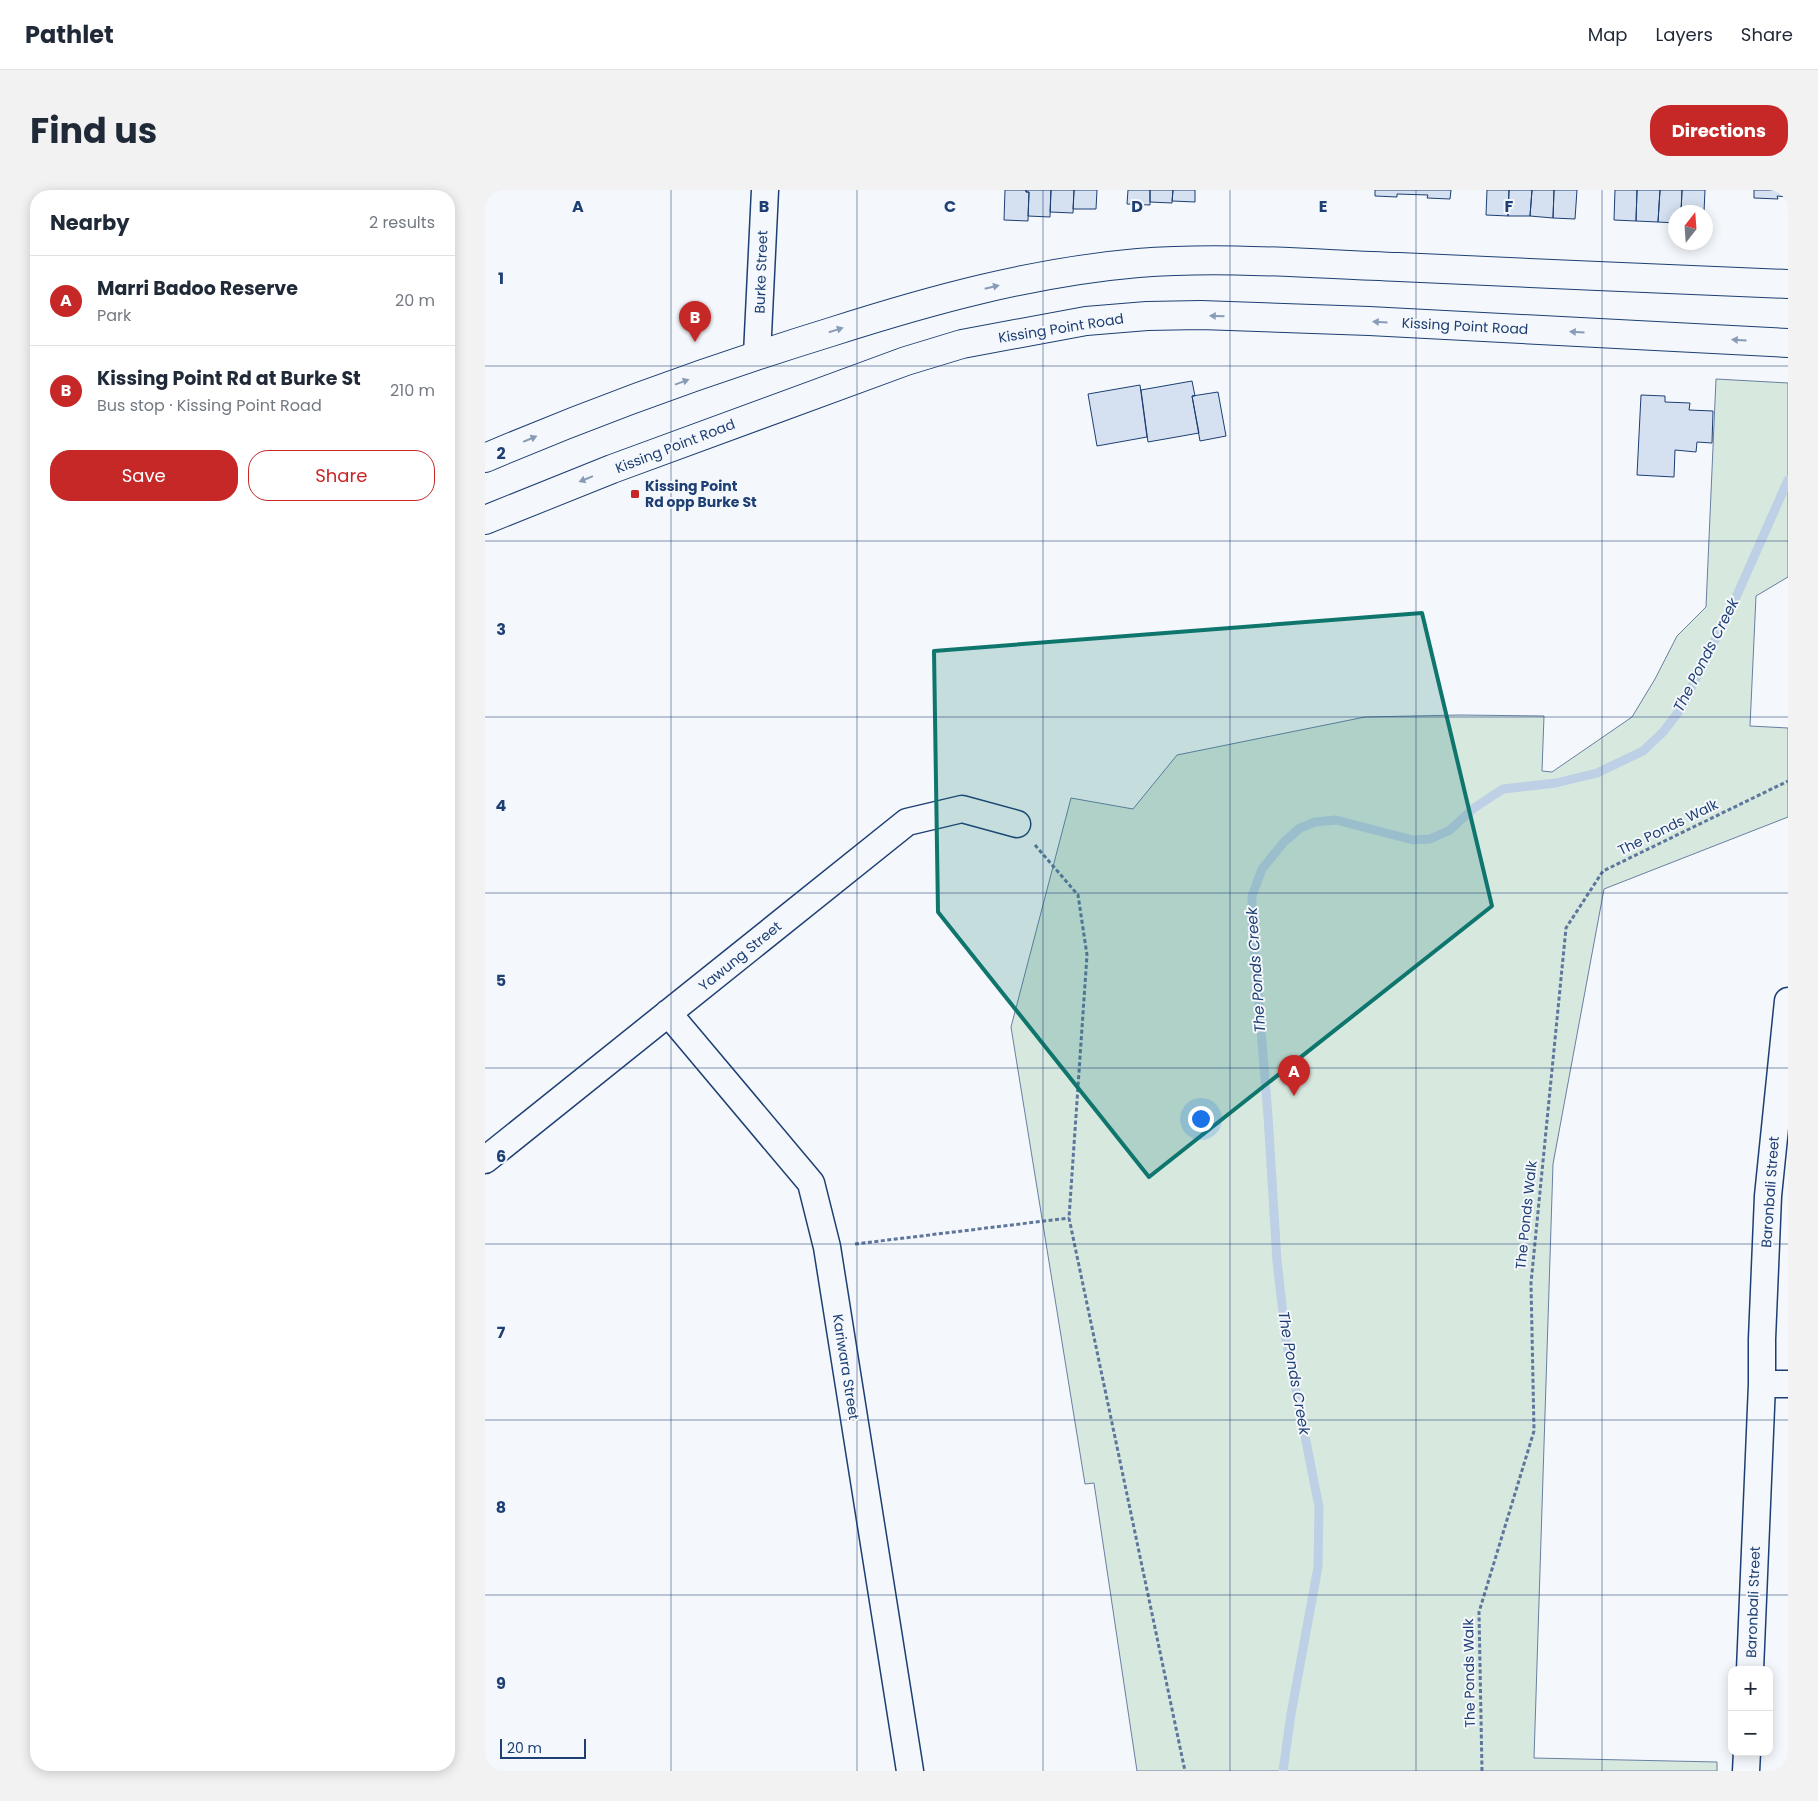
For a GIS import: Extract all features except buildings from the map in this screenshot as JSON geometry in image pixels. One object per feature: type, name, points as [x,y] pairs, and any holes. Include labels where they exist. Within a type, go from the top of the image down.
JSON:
[{"type":"main road","points":[[485,458],[575,420],[757,355],[921,304],[1018,281],[1081,269],[1138,263],[1196,260],[1292,261],[1788,284]]},
{"type":"main road","name":"Kissing Point Road","points":[[485,520],[612,469],[848,381],[907,361],[962,344],[1086,321],[1147,316],[1201,315],[1369,321],[1788,343]]},
{"type":"street","name":"Burke Street","points":[[757,355],[765,190]]},
{"type":"street","name":"Yawung Street","points":[[485,1160],[907,822],[962,809],[1017,824]]},
{"type":"street","name":"Baronbali Street","points":[[1750,1666],[1768,1196],[1788,1001]]},
{"type":"street","name":"Kariwara Street","points":[[668,1013],[811,1183],[827,1247],[910,1771]]},
{"type":"street","points":[[1762,1384],[1788,1384]]},
{"type":"street","points":[[1746,1771],[1747,1756]]},
{"type":"path","name":"The Ponds Walk","points":[[1482,1771],[1479,1612],[1534,1431],[1531,1283],[1566,928],[1603,871],[1788,781]]},
{"type":"path","points":[[1017,824],[1078,894],[1087,955],[1069,1218],[1185,1771]]},
{"type":"path","points":[[827,1247],[1069,1218]]},
{"type":"highlighted area","points":[[1422,613],[1492,906],[1149,1177],[938,912],[934,651]]},
{"type":"shaded area","points":[[1716,379],[1788,383],[1788,577],[1756,596],[1750,726],[1788,728],[1788,817],[1604,889],[1553,1164],[1534,1758],[1717,1762],[1717,1771],[1137,1771],[1094,1483],[1085,1484],[1011,1027],[1071,798],[1133,809],[1177,755],[1365,717],[1544,716],[1542,771],[1552,772],[1632,717],[1655,679],[1677,636],[1706,607]]},
{"type":"waterway","name":"The Ponds Creek","points":[[1283,1771],[1291,1714],[1318,1567],[1319,1507],[1286,1340],[1277,1261],[1268,1116],[1252,919],[1252,896],[1262,869],[1284,842],[1300,828],[1315,822],[1336,820],[1413,840],[1430,839],[1450,830],[1474,808],[1503,789],[1556,783],[1597,773],[1643,751],[1663,732],[1680,710],[1733,604],[1788,480]]},
{"type":"place","name":"Kissing Point Rd at Burke St","points":[[695,342]]},
{"type":"place","name":"Kissing Point Rd opp Burke St","points":[[635,494]]},
{"type":"place","name":"Marri Badoo Reserve","points":[[1294,1096]]}]
